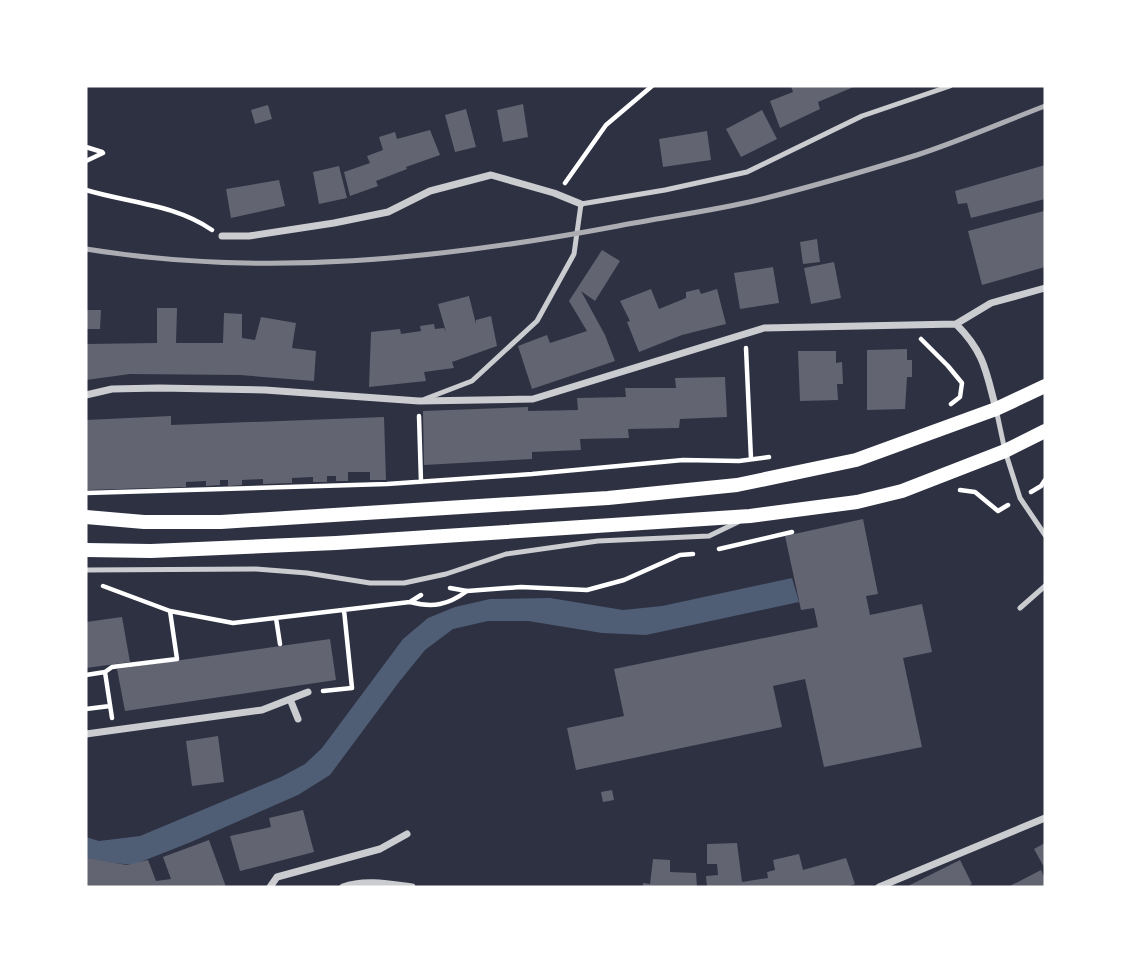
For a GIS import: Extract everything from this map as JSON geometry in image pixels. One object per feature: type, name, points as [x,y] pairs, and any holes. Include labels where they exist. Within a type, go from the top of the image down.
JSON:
[{"type":"main road","points":[[86,517],[144,522],[221,522],[556,502],[737,485],[856,460],[996,410],[1045,386]]},
{"type":"main road","points":[[86,550],[151,551],[323,544],[750,516],[857,502],[902,491],[1005,451],[1045,431]]},
{"type":"street","points":[[222,236],[248,236],[388,212],[430,191],[491,174],[554,192],[581,204]]},
{"type":"street","points":[[86,395],[112,389],[159,388],[265,390],[419,401],[533,399],[764,328],[956,324],[991,303],[1045,288]]},
{"type":"street","points":[[956,324],[970,338],[981,355],[996,410]]},
{"type":"street","points":[[86,734],[262,710],[308,692]]},
{"type":"street","points":[[290,699],[298,719]]},
{"type":"street","points":[[879,887],[1045,818]]},
{"type":"street","points":[[270,887],[277,877],[380,849],[407,834]]},
{"type":"street","points":[[343,887],[352,884],[412,887]]},
{"type":"lane","points":[[419,401],[472,381],[537,321],[574,254],[581,204],[665,190],[747,172],[862,116],[950,86]]},
{"type":"lane","points":[[996,410],[1005,451],[1020,498],[1045,535]]},
{"type":"lane","points":[[86,570],[256,569],[307,573],[370,583],[404,583],[446,574],[506,554],[598,541],[709,536],[750,516]]},
{"type":"lane","points":[[1020,608],[1045,586]]},
{"type":"path","points":[[554,192],[567,181],[606,125],[652,86]]},
{"type":"path","points":[[86,147],[103,153],[86,161]]},
{"type":"path","points":[[86,190],[116,199],[163,206],[200,222],[222,236]]},
{"type":"path","points":[[905,325],[962,383],[960,397],[948,407]]},
{"type":"path","points":[[746,333],[751,459]]},
{"type":"path","points":[[419,401],[421,482]]},
{"type":"path","points":[[86,492],[421,482],[683,460],[739,461],[779,456]]},
{"type":"path","points":[[102,585],[170,611],[233,622],[410,602],[428,607],[456,599],[467,591],[521,587],[587,590],[624,580],[659,565]]},
{"type":"path","points":[[323,691],[352,688],[345,610]]},
{"type":"path","points":[[86,675],[105,672],[112,667],[177,659],[170,611]]},
{"type":"path","points":[[276,618],[280,644]]},
{"type":"path","points":[[105,672],[114,730]]},
{"type":"path","points":[[86,709],[110,706]]},
{"type":"water","points":[[792,578],[799,602],[646,635],[602,633],[528,621],[488,621],[453,629],[425,650],[330,775],[298,795],[133,865],[86,860],[86,837],[99,841],[140,836],[281,777],[305,764],[322,748],[403,639],[428,618],[455,607],[490,599],[550,598],[623,610],[662,606]]},
{"type":"building","points":[[791,86],[856,86],[818,102],[820,109],[780,128],[770,101],[793,92]]},
{"type":"building","points":[[523,104],[528,137],[503,142],[497,110]]},
{"type":"building","points":[[268,105],[272,119],[255,124],[251,110]]},
{"type":"building","points":[[466,109],[476,147],[455,152],[445,115]]},
{"type":"building","points":[[762,110],[777,139],[741,157],[726,129]]},
{"type":"building","points":[[430,130],[440,155],[406,167],[407,169],[376,181],[378,186],[350,196],[344,172],[370,163],[367,156],[383,150],[379,137],[395,132],[397,139]]},
{"type":"building","points":[[707,131],[711,160],[663,167],[659,139]]},
{"type":"building","points":[[1045,165],[1045,199],[971,218],[967,203],[958,204],[955,191]]},
{"type":"building","points":[[339,166],[347,198],[319,204],[313,172]]},
{"type":"building","points":[[279,180],[285,206],[231,218],[226,189]]},
{"type":"building","points":[[1044,211],[1045,267],[982,285],[968,231]]},
{"type":"building","points":[[817,239],[820,262],[803,264],[800,242]]},
{"type":"building","points":[[602,250],[620,261],[595,301],[581,291],[605,335],[615,361],[532,389],[518,346],[547,335],[550,343],[587,331],[569,301]]},
{"type":"building","points":[[834,262],[841,298],[811,304],[804,268]]},
{"type":"building","points":[[773,267],[779,303],[740,309],[734,273]]},
{"type":"building","points":[[651,289],[659,309],[686,298],[686,292],[699,289],[701,294],[717,289],[726,324],[682,335],[639,352],[627,322],[630,321],[620,301]]},
{"type":"building","points":[[469,296],[476,324],[476,320],[491,316],[497,346],[452,362],[454,368],[424,372],[426,381],[369,387],[371,332],[400,329],[401,334],[421,331],[420,326],[434,324],[435,329],[444,328],[446,332],[438,304]]},
{"type":"building","points":[[157,308],[177,308],[176,343],[223,343],[224,313],[242,314],[242,338],[255,340],[261,317],[296,323],[292,348],[316,351],[314,381],[240,375],[130,374],[86,380],[86,344],[157,343]]},
{"type":"building","points":[[86,310],[101,310],[100,329],[86,329]]},
{"type":"building","points":[[907,349],[907,360],[912,360],[912,377],[907,377],[905,409],[867,410],[867,350]]},
{"type":"building","points":[[798,351],[836,351],[836,363],[842,362],[843,384],[837,384],[838,400],[800,401]]},
{"type":"building","points":[[725,377],[727,417],[680,419],[679,428],[628,429],[629,438],[580,439],[581,450],[532,452],[532,459],[424,465],[423,411],[528,407],[528,411],[578,410],[577,398],[626,397],[625,388],[676,388],[675,378]]},
{"type":"building","points":[[171,416],[171,425],[384,417],[386,480],[370,480],[370,472],[348,472],[348,481],[336,481],[336,476],[327,476],[327,482],[313,482],[313,477],[292,478],[292,483],[263,484],[263,479],[242,480],[242,485],[228,486],[228,480],[220,480],[220,485],[206,486],[206,481],[186,482],[186,487],[86,490],[86,420]]},
{"type":"building","points":[[863,519],[878,594],[866,596],[870,615],[922,604],[932,652],[903,658],[922,747],[824,767],[805,679],[773,686],[782,727],[576,770],[567,728],[624,716],[614,669],[818,627],[814,608],[801,610],[785,536]]},
{"type":"building","points":[[122,617],[130,662],[86,668],[86,622]]},
{"type":"building","points":[[330,639],[336,680],[125,711],[117,669]]},
{"type":"building","points":[[218,736],[224,782],[192,786],[186,741]]},
{"type":"building","points":[[612,790],[614,800],[603,802],[601,792]]},
{"type":"building","points":[[303,810],[314,852],[240,871],[230,836],[271,827],[269,818]]},
{"type":"building","points":[[209,840],[226,887],[86,887],[86,858],[127,865],[148,860],[156,881],[171,879],[163,857]]},
{"type":"building","points":[[737,843],[742,882],[768,878],[767,872],[775,870],[773,860],[799,854],[803,870],[846,858],[855,884],[846,887],[707,887],[706,876],[718,875],[717,864],[707,864],[707,844]]},
{"type":"building","points":[[1045,843],[1045,869],[1034,849]]},
{"type":"building","points":[[653,859],[670,860],[670,872],[696,873],[697,887],[643,887],[643,883],[650,884]]},
{"type":"building","points":[[960,860],[972,884],[967,887],[906,887]]},
{"type":"building","points":[[1041,870],[1045,887],[1008,887]]},
{"type":"railway","points":[[86,249],[152,258],[286,263],[352,261],[486,248],[706,211],[778,195],[917,155],[1045,106]]}]
